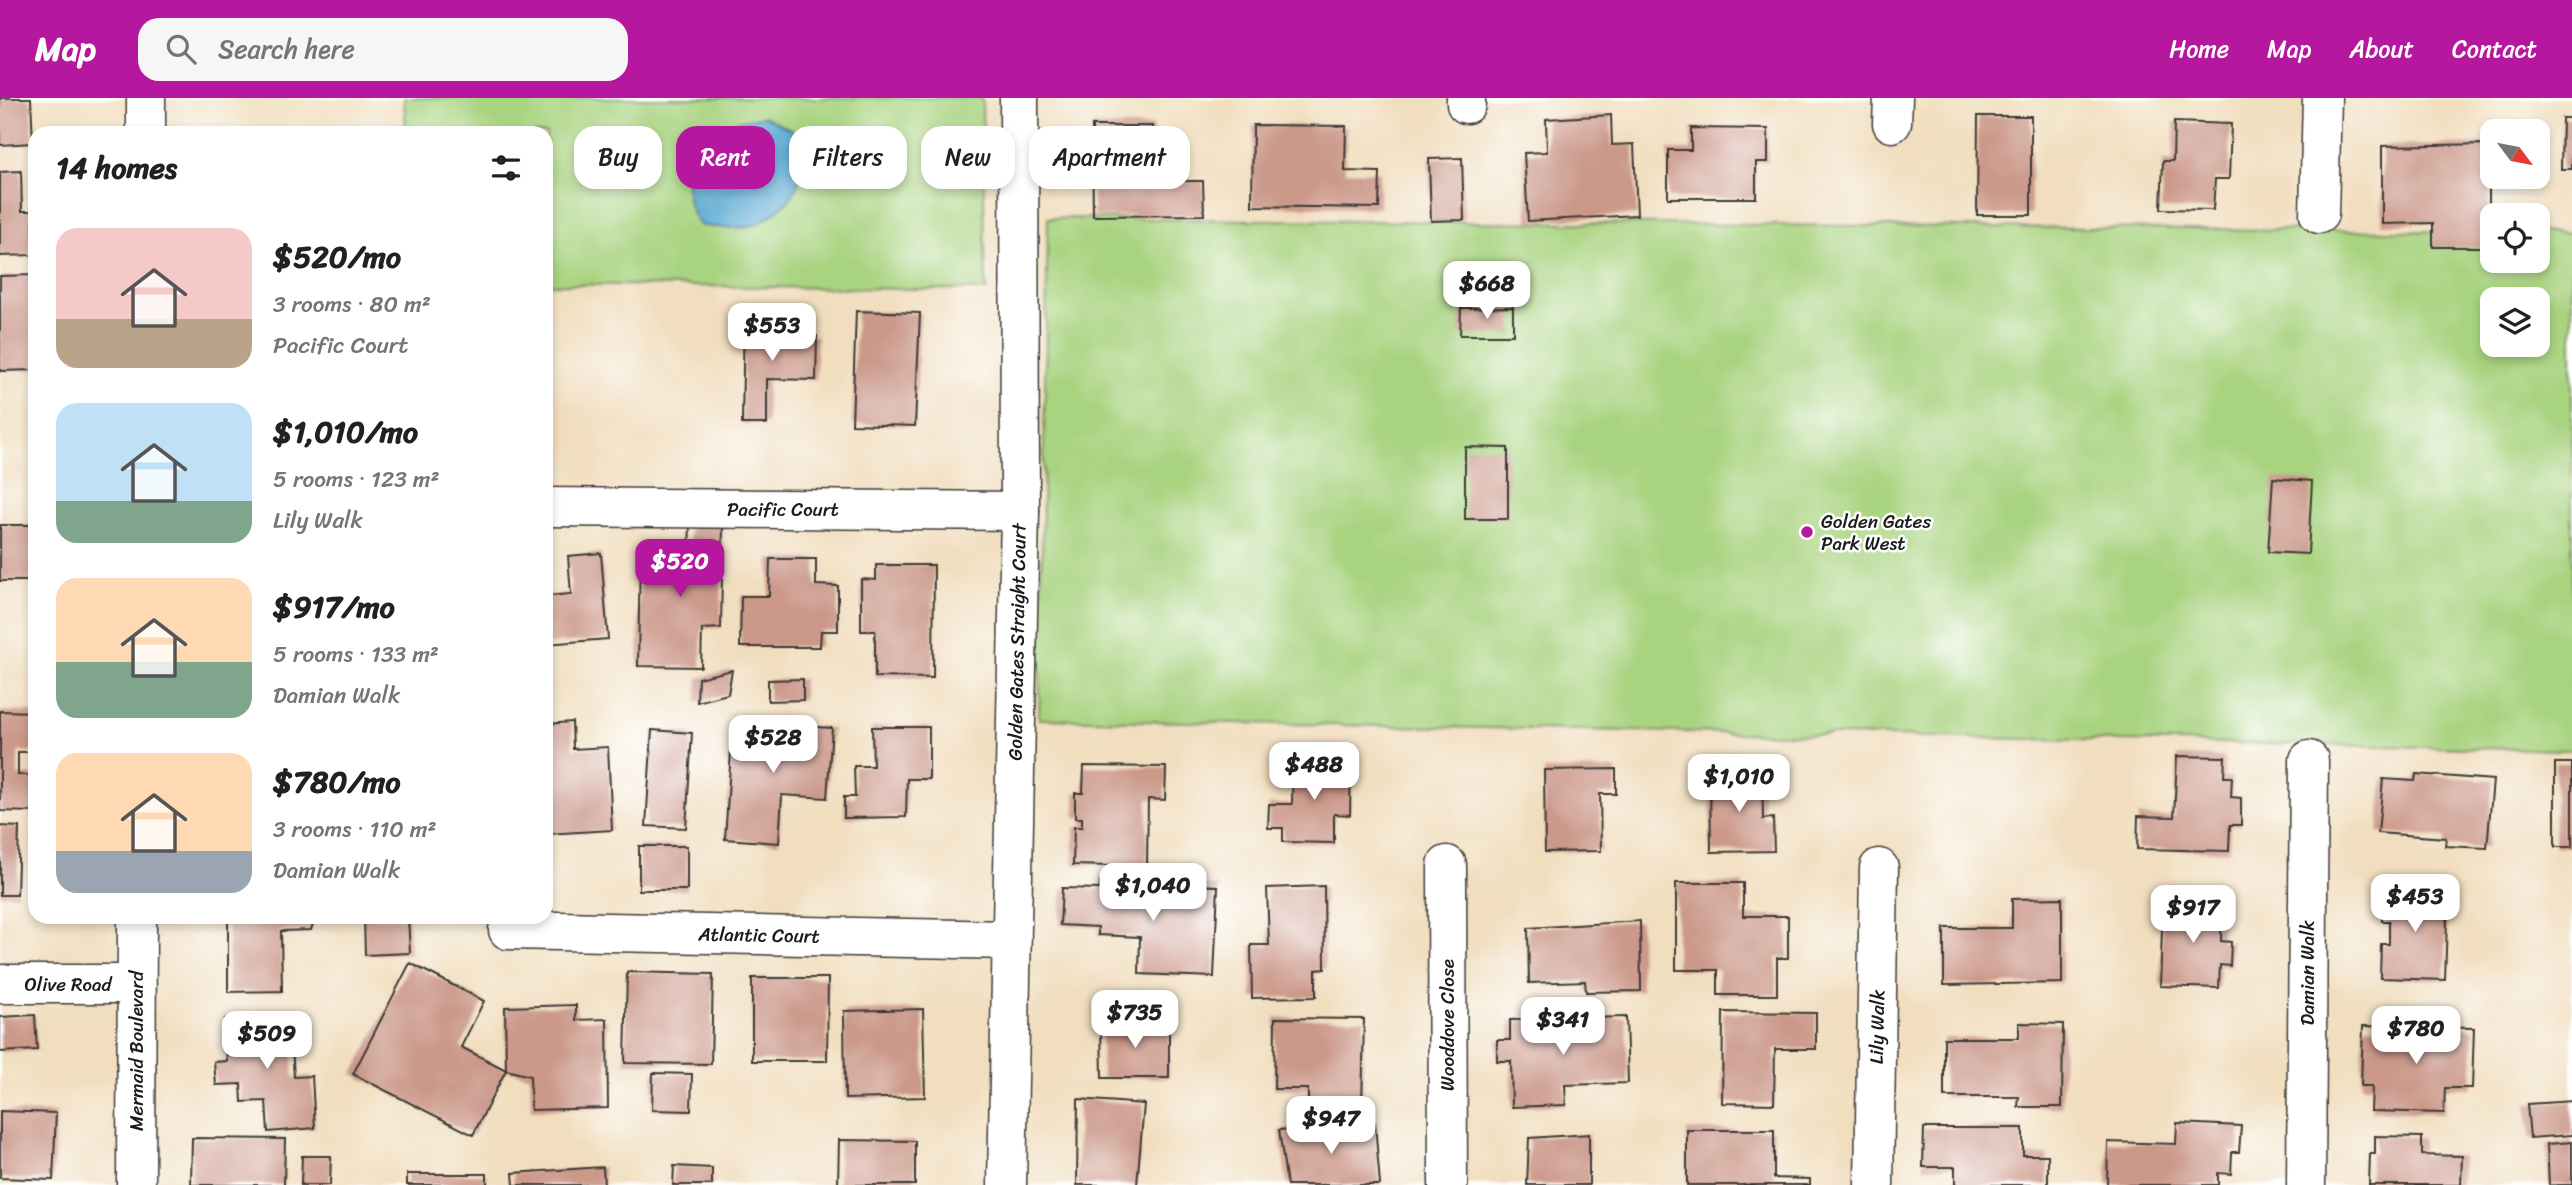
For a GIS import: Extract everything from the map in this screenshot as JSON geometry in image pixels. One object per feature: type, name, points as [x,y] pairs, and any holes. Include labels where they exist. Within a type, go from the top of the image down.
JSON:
[{"type":"street","points":[[146,98],[146,126]]},
{"type":"street","name":"Golden Gates Straight Court","points":[[1007,1185],[1020,511],[1019,98]]},
{"type":"street","points":[[2319,214],[2322,98]]},
{"type":"street","name":"Pacific Court","points":[[553,507],[1020,511]]},
{"type":"street","name":"Damian Walk","points":[[2306,1185],[2309,760]]},
{"type":"street","name":"Wooddove Close","points":[[1447,864],[1448,1185]]},
{"type":"street","name":"Lily Walk","points":[[1874,1185],[1879,868]]},
{"type":"street","name":"Mermaid Boulevard","points":[[136,1185],[137,924]]},
{"type":"street","name":"Atlantic Court","points":[[508,930],[1011,940]]},
{"type":"street","name":"Olive Road","points":[[0,984],[136,984]]},
{"type":"green space","points":[[404,98],[982,98],[983,126],[921,126],[921,189],[984,189],[986,290],[553,284],[553,126],[406,126]]},
{"type":"green space","name":"Golden Gates Park West","points":[[1048,218],[2480,232],[2480,273],[2550,273],[2550,232],[2572,233],[2572,750],[1039,719]]},
{"type":"water","points":[[764,116],[789,128],[789,189],[796,189],[786,203],[759,223],[742,228],[701,226],[689,205],[687,189],[775,189],[775,126],[726,126]]},
{"type":"building","points":[[0,98],[31,98],[32,126],[28,126],[28,143],[0,145]]},
{"type":"building","points":[[1611,115],[1612,145],[1634,144],[1637,215],[1528,221],[1524,153],[1547,152],[1546,119]]},
{"type":"building","points":[[1978,116],[2031,116],[2031,215],[1977,215]]},
{"type":"building","points":[[2562,118],[2572,118],[2572,169],[2561,169]]},
{"type":"building","points":[[2174,122],[2231,124],[2229,179],[2215,179],[2213,210],[2161,209],[2163,161],[2173,161]]},
{"type":"building","points":[[1253,125],[1346,126],[1345,171],[1380,172],[1379,208],[1252,206]]},
{"type":"building","points":[[1691,128],[1768,129],[1768,162],[1756,162],[1756,198],[1668,198],[1668,150],[1691,150]]},
{"type":"building","points":[[2480,144],[2480,189],[2489,189],[2489,203],[2480,203],[2480,247],[2433,247],[2433,223],[2382,224],[2382,146]]},
{"type":"building","points":[[1462,158],[1464,220],[1431,221],[1429,159]]},
{"type":"building","points":[[21,171],[22,211],[28,211],[28,255],[0,256],[0,172]]},
{"type":"building","points":[[1190,181],[1203,181],[1204,215],[1093,216],[1093,189],[1190,189]]},
{"type":"building","points":[[28,275],[28,370],[0,371],[0,276]]},
{"type":"building","points":[[1513,307],[1513,335],[1460,335],[1461,308]]},
{"type":"building","points":[[856,311],[920,313],[915,426],[852,424]]},
{"type":"building","points":[[744,315],[770,315],[780,336],[817,336],[816,380],[767,379],[767,424],[742,424]]},
{"type":"building","points":[[1465,447],[1508,448],[1508,519],[1465,519]]},
{"type":"building","points":[[2273,478],[2312,481],[2308,554],[2268,552]]},
{"type":"building","points":[[690,523],[723,523],[721,628],[702,629],[701,667],[638,666],[640,552],[689,553]]},
{"type":"building","points":[[0,525],[28,525],[28,581],[0,581]]},
{"type":"building","points":[[601,553],[608,639],[553,643],[553,595],[571,594],[568,556]]},
{"type":"building","points":[[770,559],[816,559],[816,585],[838,586],[838,631],[821,631],[820,647],[740,647],[741,596],[769,596]]},
{"type":"building","points":[[876,565],[934,565],[933,678],[875,677],[875,631],[861,631],[861,579],[876,580]]},
{"type":"building","points":[[732,670],[728,694],[697,702],[698,678]]},
{"type":"building","points":[[803,679],[803,700],[768,701],[768,680]]},
{"type":"building","points":[[0,711],[28,712],[28,752],[18,752],[18,775],[28,775],[28,812],[0,811]]},
{"type":"building","points":[[572,722],[573,749],[608,747],[612,830],[553,834],[553,723]]},
{"type":"building","points":[[733,722],[832,728],[827,798],[782,795],[779,843],[725,839]]},
{"type":"building","points":[[872,727],[929,727],[929,779],[907,779],[906,817],[844,818],[844,797],[855,797],[854,766],[873,766]]},
{"type":"building","points":[[652,730],[692,733],[686,828],[646,826]]},
{"type":"building","points":[[2177,756],[2225,757],[2224,777],[2232,777],[2231,797],[2241,798],[2241,825],[2230,825],[2229,851],[2137,849],[2138,816],[2174,817]]},
{"type":"building","points":[[1293,760],[1351,761],[1350,815],[1334,814],[1334,843],[1283,842],[1283,828],[1268,828],[1269,804],[1292,804]]},
{"type":"building","points":[[2555,763],[2572,763],[2572,847],[2555,847]]},
{"type":"building","points":[[1084,766],[1166,767],[1165,800],[1148,799],[1147,867],[1073,865],[1074,827],[1082,827],[1082,818],[1075,818],[1075,793],[1083,793]]},
{"type":"building","points":[[1616,769],[1616,794],[1600,794],[1601,851],[1545,852],[1544,770]]},
{"type":"building","points":[[1762,772],[1763,819],[1773,818],[1774,851],[1711,852],[1710,773]]},
{"type":"building","points":[[2416,774],[2493,780],[2487,848],[2445,846],[2446,838],[2378,833],[2383,779],[2415,781]]},
{"type":"building","points":[[0,826],[19,827],[17,895],[0,895]]},
{"type":"building","points":[[639,846],[687,846],[687,890],[639,890]]},
{"type":"building","points":[[1100,882],[1218,886],[1214,977],[1139,974],[1140,937],[1098,935],[1098,927],[1060,925],[1062,888],[1100,889]]},
{"type":"building","points":[[1676,883],[1743,883],[1743,916],[1788,916],[1788,958],[1777,958],[1777,995],[1718,995],[1718,970],[1676,970]]},
{"type":"building","points":[[1324,886],[1325,969],[1316,970],[1316,997],[1252,998],[1251,945],[1269,945],[1267,888]]},
{"type":"building","points":[[2383,889],[2448,890],[2445,980],[2380,978],[2381,944],[2389,944],[2389,921],[2382,921]]},
{"type":"building","points":[[2062,898],[2062,983],[1944,985],[1944,928],[2012,928],[2012,899]]},
{"type":"building","points":[[2163,901],[2222,903],[2221,941],[2231,942],[2230,966],[2220,965],[2219,988],[2160,986]]},
{"type":"building","points":[[1640,921],[1641,991],[1586,992],[1585,981],[1529,983],[1528,928]]},
{"type":"building","points":[[228,924],[313,924],[311,930],[281,931],[282,991],[228,992]]},
{"type":"building","points":[[364,924],[408,924],[410,953],[365,955]]},
{"type":"building","points":[[410,963],[484,1001],[461,1047],[506,1070],[473,1135],[353,1074]]},
{"type":"building","points":[[627,972],[713,974],[711,1064],[625,1063]]},
{"type":"building","points":[[752,978],[828,978],[827,1061],[752,1061]]},
{"type":"building","points":[[576,1005],[576,1020],[607,1019],[608,1108],[531,1110],[530,1076],[506,1070],[505,1007]]},
{"type":"building","points":[[923,1009],[925,1097],[845,1099],[844,1011]]},
{"type":"building","points":[[1723,1012],[1816,1013],[1816,1049],[1775,1049],[1774,1104],[1722,1103]]},
{"type":"building","points":[[35,1015],[37,1050],[0,1052],[0,1017]]},
{"type":"building","points":[[290,1015],[294,1077],[312,1076],[315,1128],[268,1132],[266,1101],[242,1102],[241,1084],[216,1085],[214,1062],[227,1061],[225,1019]]},
{"type":"building","points":[[1626,1017],[1628,1083],[1565,1085],[1566,1105],[1512,1107],[1511,1061],[1497,1061],[1497,1040],[1510,1040],[1510,1020]]},
{"type":"building","points":[[1275,1018],[1364,1019],[1362,1108],[1308,1107],[1308,1089],[1274,1089]]},
{"type":"building","points":[[1101,1023],[1169,1023],[1169,1078],[1102,1078]]},
{"type":"building","points":[[2019,1023],[2063,1024],[2062,1107],[2018,1107],[2019,1097],[1944,1097],[1944,1038],[2019,1038]]},
{"type":"building","points":[[2363,1026],[2474,1028],[2472,1088],[2445,1088],[2444,1113],[2371,1111],[2372,1086],[2361,1086]]},
{"type":"building","points":[[653,1073],[692,1074],[691,1111],[652,1110]]},
{"type":"building","points":[[1078,1099],[1144,1104],[1137,1185],[1077,1185]]},
{"type":"building","points":[[2572,1101],[2572,1135],[2530,1138],[2527,1104]]},
{"type":"building","points":[[0,1111],[56,1113],[53,1180],[0,1178]]},
{"type":"building","points":[[1375,1123],[1380,1185],[1287,1185],[1279,1130]]},
{"type":"building","points":[[2177,1123],[2241,1126],[2239,1152],[2232,1152],[2231,1174],[2218,1173],[2218,1185],[2107,1185],[2108,1142],[2176,1144]]},
{"type":"building","points":[[1924,1128],[2023,1128],[2023,1155],[2048,1155],[2048,1185],[1955,1185],[1955,1167],[1923,1167]]},
{"type":"building","points":[[1687,1130],[1774,1130],[1774,1178],[1810,1179],[1810,1185],[1687,1185]]},
{"type":"building","points":[[1589,1134],[1589,1185],[1527,1185],[1529,1138]]},
{"type":"building","points":[[2375,1136],[2422,1137],[2422,1155],[2462,1156],[2461,1185],[2369,1185],[2370,1154],[2375,1154]]},
{"type":"building","points":[[192,1138],[285,1139],[284,1185],[191,1185]]},
{"type":"building","points":[[839,1140],[915,1141],[915,1185],[838,1185]]},
{"type":"building","points":[[2572,1142],[2572,1185],[2549,1185],[2547,1144]]},
{"type":"building","points":[[302,1156],[331,1156],[330,1185],[301,1185]]},
{"type":"building","points":[[674,1166],[712,1168],[712,1185],[673,1185]]},
{"type":"building","points":[[603,1167],[604,1185],[514,1185],[513,1173]]},
{"type":"building","points":[[407,1174],[487,1174],[487,1185],[407,1185]]},
{"type":"place","name":"Golden Gates Park West","points":[[1807,532]]}]
